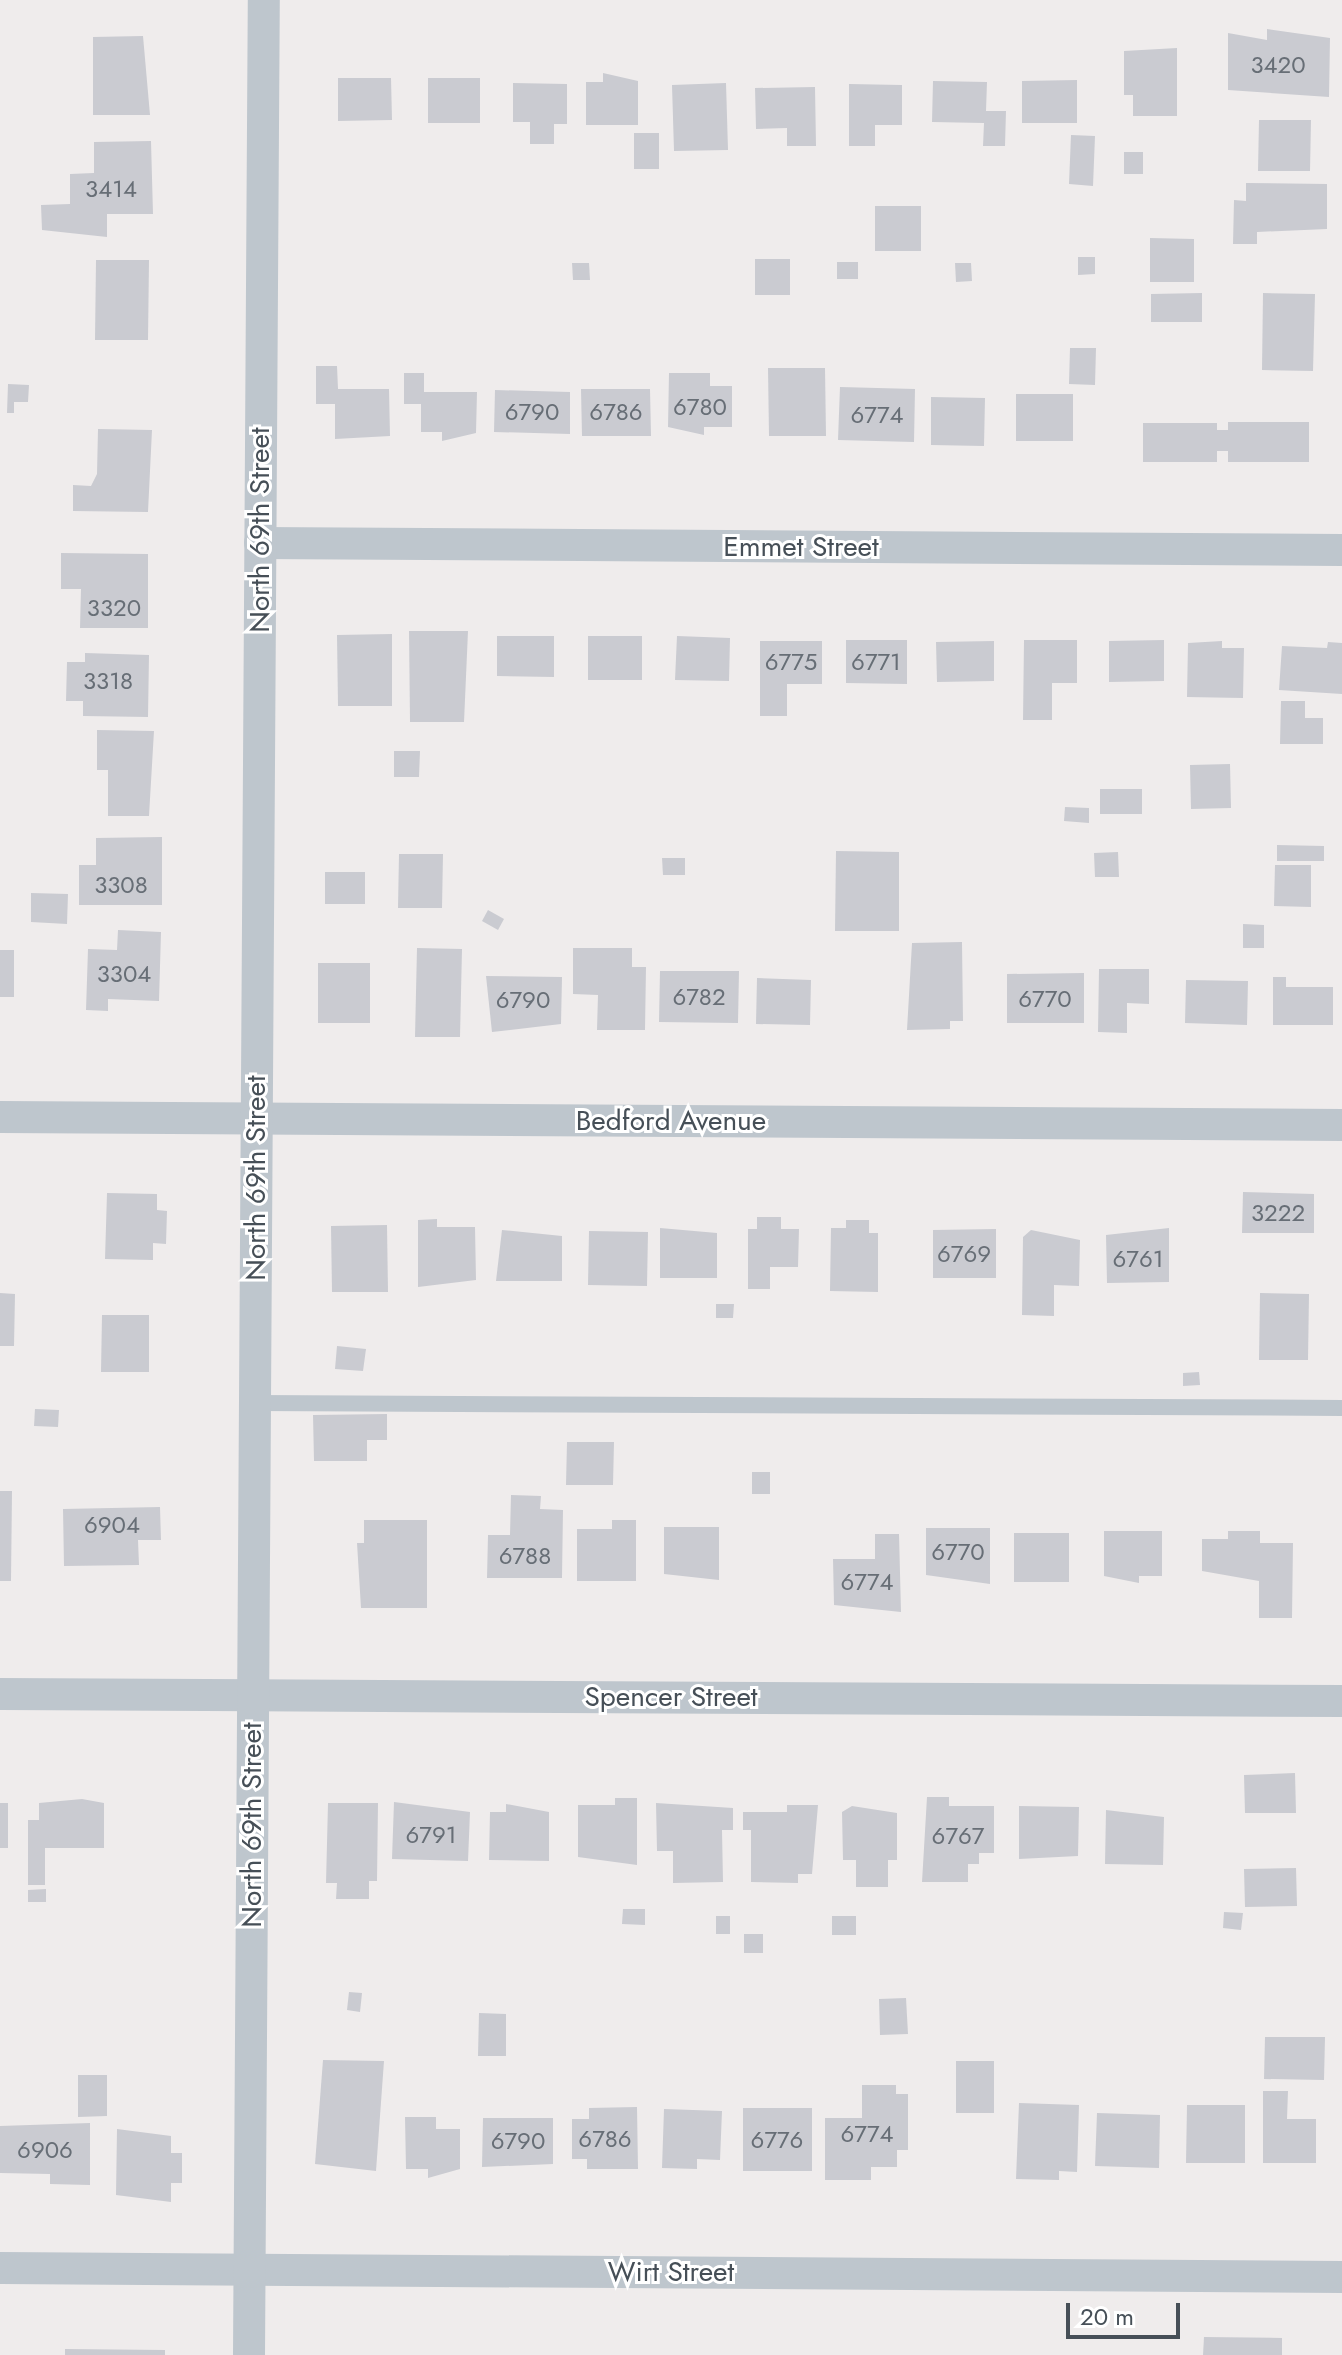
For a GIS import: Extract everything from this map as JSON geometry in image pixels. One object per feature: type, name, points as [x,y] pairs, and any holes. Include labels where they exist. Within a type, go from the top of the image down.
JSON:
[{"type":"street","name":"North 69th Street","points":[[249,2355],[264,0]]},
{"type":"street","name":"Emmet Street","points":[[260,543],[1342,550]]},
{"type":"street","name":"Bedford Avenue","points":[[0,1117],[1342,1125]]},
{"type":"street","name":"Spencer Street","points":[[0,1694],[1342,1701]]},
{"type":"street","name":"Wirt Street","points":[[0,2268],[1342,2277]]},
{"type":"lane","points":[[255,1403],[1342,1408]]},
{"type":"building","points":[[1267,29],[1330,38],[1329,97],[1228,90],[1228,33],[1267,40]]},
{"type":"building","points":[[143,36],[150,115],[93,115],[93,37]]},
{"type":"building","points":[[1177,48],[1177,116],[1133,116],[1133,95],[1124,95],[1124,51]]},
{"type":"building","points":[[603,73],[638,81],[638,125],[586,125],[586,82],[603,82]]},
{"type":"building","points":[[338,78],[391,78],[392,120],[338,121]]},
{"type":"building","points":[[428,78],[480,78],[480,123],[428,123]]},
{"type":"building","points":[[1077,80],[1077,123],[1022,123],[1022,81]]},
{"type":"building","points":[[933,81],[987,82],[986,111],[1006,111],[1005,146],[983,146],[984,123],[932,122]]},
{"type":"building","points":[[513,83],[567,84],[567,124],[554,124],[554,144],[530,144],[530,122],[513,122]]},
{"type":"building","points":[[726,83],[728,150],[674,151],[672,85]]},
{"type":"building","points":[[849,84],[902,85],[902,125],[875,125],[875,146],[849,146]]},
{"type":"building","points":[[815,87],[816,146],[787,146],[787,128],[756,129],[755,88]]},
{"type":"building","points":[[1259,120],[1311,120],[1310,171],[1258,171]]},
{"type":"building","points":[[634,133],[659,133],[659,169],[634,169]]},
{"type":"building","points":[[1071,135],[1095,136],[1093,186],[1069,184]]},
{"type":"building","points":[[151,141],[153,214],[107,214],[107,237],[42,230],[41,205],[70,204],[70,174],[94,173],[94,142]]},
{"type":"building","points":[[1124,152],[1143,152],[1143,174],[1124,174]]},
{"type":"building","points":[[1246,183],[1327,184],[1327,229],[1257,232],[1257,244],[1233,244],[1234,200],[1246,201]]},
{"type":"building","points":[[875,206],[921,206],[921,251],[875,251]]},
{"type":"building","points":[[1150,238],[1194,239],[1194,282],[1150,282]]},
{"type":"building","points":[[1078,257],[1095,257],[1095,274],[1078,275]]},
{"type":"building","points":[[755,259],[790,259],[790,295],[755,295]]},
{"type":"building","points":[[96,260],[149,260],[148,340],[95,340]]},
{"type":"building","points":[[837,262],[858,262],[858,279],[837,279]]},
{"type":"building","points":[[572,263],[589,263],[590,280],[573,280]]},
{"type":"building","points":[[955,263],[971,263],[972,281],[956,282]]},
{"type":"building","points":[[1202,293],[1202,322],[1151,322],[1151,294]]},
{"type":"building","points":[[1263,293],[1315,294],[1313,371],[1262,370]]},
{"type":"building","points":[[1070,348],[1096,348],[1095,385],[1069,384]]},
{"type":"building","points":[[316,366],[337,366],[338,389],[389,389],[390,436],[335,439],[335,404],[316,404]]},
{"type":"building","points":[[768,368],[825,368],[826,436],[769,436]]},
{"type":"building","points":[[404,373],[424,373],[424,392],[477,392],[476,433],[442,441],[442,432],[421,432],[421,404],[404,404]]},
{"type":"building","points":[[669,373],[710,373],[710,386],[732,386],[732,427],[704,427],[704,435],[668,427]]},
{"type":"building","points":[[8,384],[29,385],[28,402],[14,402],[14,413],[7,413]]},
{"type":"building","points":[[840,387],[915,389],[914,442],[838,440]]},
{"type":"building","points":[[581,389],[650,389],[651,436],[582,436]]},
{"type":"building","points":[[495,390],[570,392],[570,434],[494,432]]},
{"type":"building","points":[[1016,394],[1073,394],[1073,441],[1016,441]]},
{"type":"building","points":[[931,397],[985,398],[984,446],[931,445]]},
{"type":"building","points":[[1228,422],[1309,422],[1309,462],[1228,462],[1228,451],[1217,451],[1217,462],[1143,462],[1143,423],[1217,423],[1217,430],[1228,430]]},
{"type":"building","points":[[98,429],[152,430],[148,512],[73,511],[73,485],[91,486],[97,474]]},
{"type":"building","points":[[61,553],[148,554],[148,628],[80,628],[81,589],[61,589]]},
{"type":"building","points":[[409,631],[468,631],[464,722],[410,722]]},
{"type":"building","points":[[392,634],[392,706],[338,706],[337,635]]},
{"type":"building","points":[[497,636],[554,636],[554,677],[497,676]]},
{"type":"building","points":[[588,636],[642,636],[642,680],[588,680]]},
{"type":"building","points":[[677,636],[730,638],[729,681],[675,680]]},
{"type":"building","points":[[846,640],[907,640],[907,684],[846,683]]},
{"type":"building","points":[[1024,640],[1077,640],[1077,683],[1052,683],[1052,720],[1023,720]]},
{"type":"building","points":[[1164,640],[1164,681],[1109,682],[1109,641]]},
{"type":"building","points":[[760,641],[822,641],[822,684],[787,684],[787,716],[760,716]]},
{"type":"building","points":[[994,641],[994,681],[937,682],[936,642]]},
{"type":"building","points":[[1222,641],[1222,648],[1244,648],[1243,698],[1187,697],[1188,643]]},
{"type":"building","points":[[1328,642],[1342,643],[1342,694],[1279,690],[1282,646],[1327,648]]},
{"type":"building","points":[[85,653],[149,655],[148,717],[83,716],[83,701],[66,701],[67,662],[85,662]]},
{"type":"building","points":[[1281,701],[1305,701],[1305,718],[1323,718],[1323,744],[1280,744]]},
{"type":"building","points":[[97,730],[154,731],[149,816],[108,816],[108,770],[97,770]]},
{"type":"building","points":[[394,751],[420,751],[419,777],[394,777]]},
{"type":"building","points":[[1230,764],[1231,808],[1191,809],[1190,765]]},
{"type":"building","points":[[1100,789],[1142,789],[1142,814],[1100,814]]},
{"type":"building","points":[[1065,807],[1089,808],[1089,823],[1064,821]]},
{"type":"building","points":[[162,837],[162,905],[79,905],[79,865],[96,865],[96,838]]},
{"type":"building","points":[[1277,845],[1324,846],[1324,861],[1277,861]]},
{"type":"building","points":[[836,851],[899,852],[899,931],[835,931]]},
{"type":"building","points":[[1118,852],[1119,877],[1095,877],[1094,853]]},
{"type":"building","points":[[399,854],[443,854],[442,908],[398,908]]},
{"type":"building","points":[[662,858],[685,858],[685,875],[663,875]]},
{"type":"building","points":[[1275,865],[1311,865],[1311,907],[1274,906]]},
{"type":"building","points":[[325,872],[365,872],[365,904],[325,904]]},
{"type":"building","points":[[31,893],[68,894],[67,924],[31,922]]},
{"type":"building","points":[[488,910],[504,919],[498,930],[482,921]]},
{"type":"building","points":[[1243,924],[1264,925],[1264,948],[1243,948]]},
{"type":"building","points":[[118,930],[161,932],[159,1001],[108,999],[108,1011],[86,1010],[88,949],[117,950]]},
{"type":"building","points":[[962,942],[963,1021],[950,1021],[950,1029],[907,1030],[912,943]]},
{"type":"building","points":[[417,948],[462,949],[460,1037],[415,1037]]},
{"type":"building","points":[[573,948],[632,948],[632,967],[646,967],[645,1030],[597,1030],[598,995],[573,994]]},
{"type":"building","points":[[0,950],[14,950],[14,997],[0,997]]},
{"type":"building","points":[[318,963],[370,963],[370,1023],[318,1023]]},
{"type":"building","points":[[1099,969],[1149,969],[1149,1004],[1127,1003],[1127,1033],[1098,1032]]},
{"type":"building","points":[[660,971],[739,971],[738,1023],[659,1022]]},
{"type":"building","points":[[1084,973],[1084,1023],[1007,1023],[1007,974]]},
{"type":"building","points":[[486,976],[562,977],[561,1024],[492,1032]]},
{"type":"building","points":[[1273,977],[1286,977],[1286,987],[1333,987],[1333,1025],[1273,1025]]},
{"type":"building","points":[[757,978],[811,980],[810,1025],[756,1024]]},
{"type":"building","points":[[1186,980],[1248,981],[1247,1025],[1185,1023]]},
{"type":"building","points":[[1243,1192],[1314,1194],[1314,1233],[1242,1233]]},
{"type":"building","points":[[107,1193],[157,1194],[157,1210],[167,1211],[166,1244],[153,1243],[153,1260],[105,1259]]},
{"type":"building","points":[[757,1217],[781,1217],[781,1229],[799,1229],[798,1267],[770,1267],[770,1289],[748,1289],[748,1229],[757,1229]]},
{"type":"building","points":[[437,1219],[437,1227],[475,1227],[476,1280],[418,1287],[418,1220]]},
{"type":"building","points":[[846,1220],[869,1220],[869,1233],[878,1233],[878,1292],[830,1291],[831,1228],[846,1228]]},
{"type":"building","points":[[387,1225],[388,1292],[332,1292],[331,1226]]},
{"type":"building","points":[[660,1228],[717,1233],[717,1278],[660,1278]]},
{"type":"building","points":[[1169,1228],[1169,1282],[1107,1283],[1106,1235]]},
{"type":"building","points":[[996,1229],[996,1278],[933,1278],[933,1230]]},
{"type":"building","points":[[502,1230],[562,1236],[562,1281],[496,1281]]},
{"type":"building","points":[[1031,1230],[1080,1240],[1079,1286],[1054,1285],[1054,1316],[1022,1315],[1023,1237]]},
{"type":"building","points":[[589,1231],[648,1232],[647,1286],[588,1285]]},
{"type":"building","points":[[0,1293],[15,1294],[14,1346],[0,1346]]},
{"type":"building","points":[[1260,1293],[1309,1294],[1308,1360],[1259,1360]]},
{"type":"building","points":[[716,1304],[734,1304],[733,1318],[716,1318]]},
{"type":"building","points":[[102,1315],[149,1315],[149,1372],[101,1372]]},
{"type":"building","points":[[337,1346],[366,1349],[363,1371],[335,1369]]},
{"type":"building","points":[[1199,1372],[1200,1385],[1183,1386],[1183,1373]]},
{"type":"building","points":[[35,1409],[59,1410],[58,1427],[34,1426]]},
{"type":"building","points":[[387,1414],[387,1440],[367,1440],[367,1461],[314,1461],[313,1415]]},
{"type":"building","points":[[567,1442],[614,1442],[613,1485],[566,1485]]},
{"type":"building","points":[[752,1472],[770,1472],[770,1494],[752,1494]]},
{"type":"building","points":[[0,1491],[12,1491],[11,1581],[0,1581]]},
{"type":"building","points":[[511,1495],[541,1496],[540,1509],[563,1510],[562,1578],[487,1578],[488,1535],[510,1535]]},
{"type":"building","points":[[160,1507],[161,1540],[138,1540],[139,1565],[64,1566],[63,1509]]},
{"type":"building","points":[[364,1520],[427,1520],[427,1608],[361,1608],[357,1543],[364,1543]]},
{"type":"building","points":[[612,1520],[636,1520],[636,1581],[577,1581],[577,1529],[612,1529]]},
{"type":"building","points":[[664,1527],[719,1527],[719,1580],[664,1574]]},
{"type":"building","points":[[926,1528],[990,1528],[990,1584],[926,1575]]},
{"type":"building","points":[[1104,1531],[1162,1531],[1162,1576],[1139,1576],[1139,1583],[1104,1576]]},
{"type":"building","points":[[1228,1531],[1260,1531],[1260,1543],[1293,1543],[1292,1618],[1259,1618],[1259,1581],[1202,1571],[1202,1539],[1228,1539]]},
{"type":"building","points":[[1014,1533],[1069,1533],[1069,1582],[1014,1582]]},
{"type":"building","points":[[875,1534],[899,1534],[901,1612],[834,1605],[833,1559],[875,1559]]},
{"type":"building","points":[[1295,1773],[1296,1813],[1245,1813],[1244,1775]]},
{"type":"building","points":[[927,1797],[949,1797],[949,1806],[994,1806],[994,1853],[979,1853],[979,1864],[968,1864],[968,1882],[922,1882]]},
{"type":"building","points":[[615,1798],[637,1798],[637,1865],[578,1857],[578,1805],[615,1805]]},
{"type":"building","points":[[82,1799],[104,1803],[104,1848],[45,1848],[45,1885],[28,1885],[28,1820],[39,1820],[39,1803]]},
{"type":"building","points":[[394,1802],[470,1812],[468,1861],[392,1859]]},
{"type":"building","points":[[0,1803],[8,1803],[8,1848],[0,1848]]},
{"type":"building","points":[[328,1803],[378,1803],[377,1881],[369,1881],[369,1899],[336,1899],[337,1883],[326,1883]]},
{"type":"building","points":[[656,1803],[733,1808],[733,1830],[722,1830],[723,1882],[673,1883],[673,1851],[657,1851]]},
{"type":"building","points":[[506,1804],[549,1812],[549,1861],[489,1860],[490,1812],[506,1812]]},
{"type":"building","points":[[787,1805],[818,1805],[812,1874],[798,1874],[798,1883],[751,1882],[751,1830],[743,1830],[743,1812],[787,1812]]},
{"type":"building","points":[[852,1806],[897,1813],[897,1860],[888,1860],[888,1887],[856,1887],[856,1860],[843,1860],[842,1812]]},
{"type":"building","points":[[1019,1806],[1079,1807],[1078,1856],[1019,1859]]},
{"type":"building","points":[[1106,1810],[1164,1817],[1163,1865],[1105,1864]]},
{"type":"building","points":[[1296,1868],[1297,1906],[1245,1907],[1244,1869]]},
{"type":"building","points":[[46,1889],[46,1902],[28,1902],[28,1890]]},
{"type":"building","points":[[623,1909],[645,1909],[645,1925],[622,1924]]},
{"type":"building","points":[[1224,1912],[1243,1913],[1241,1930],[1223,1928]]},
{"type":"building","points":[[716,1916],[730,1916],[730,1934],[716,1934]]},
{"type":"building","points":[[832,1916],[856,1916],[856,1935],[832,1935]]},
{"type":"building","points":[[744,1934],[763,1934],[763,1953],[744,1953]]},
{"type":"building","points":[[349,1992],[362,1993],[360,2012],[347,2010]]},
{"type":"building","points":[[906,1998],[908,2034],[880,2035],[879,1999]]},
{"type":"building","points":[[479,2013],[506,2014],[506,2056],[478,2056]]},
{"type":"building","points":[[1265,2037],[1325,2037],[1324,2080],[1264,2079]]},
{"type":"building","points":[[323,2060],[384,2061],[376,2171],[315,2164]]},
{"type":"building","points":[[956,2061],[994,2061],[994,2113],[956,2113]]},
{"type":"building","points":[[78,2075],[107,2075],[107,2116],[78,2117]]},
{"type":"building","points":[[862,2085],[896,2085],[896,2094],[908,2094],[908,2150],[897,2150],[897,2167],[871,2167],[871,2180],[825,2180],[825,2118],[862,2118]]},
{"type":"building","points":[[1263,2091],[1288,2091],[1287,2119],[1316,2119],[1316,2163],[1263,2163]]},
{"type":"building","points":[[1019,2103],[1079,2105],[1077,2172],[1059,2171],[1059,2180],[1016,2179]]},
{"type":"building","points":[[1187,2105],[1245,2105],[1245,2163],[1186,2163]]},
{"type":"building","points":[[637,2107],[638,2169],[587,2169],[587,2159],[572,2159],[572,2119],[589,2119],[589,2108]]},
{"type":"building","points":[[743,2108],[812,2108],[812,2171],[743,2171]]},
{"type":"building","points":[[664,2109],[722,2111],[720,2160],[697,2159],[697,2169],[662,2168]]},
{"type":"building","points":[[1097,2113],[1160,2115],[1159,2168],[1095,2166]]},
{"type":"building","points":[[405,2117],[436,2117],[436,2129],[460,2129],[460,2169],[428,2178],[428,2169],[406,2169]]},
{"type":"building","points":[[483,2118],[553,2118],[553,2164],[482,2167]]},
{"type":"building","points":[[90,2123],[90,2185],[50,2184],[50,2174],[0,2173],[0,2126]]},
{"type":"building","points":[[117,2129],[171,2136],[171,2153],[182,2153],[182,2183],[171,2183],[171,2202],[116,2195]]},
{"type":"building","points":[[1204,2337],[1282,2338],[1282,2355],[1203,2355]]},
{"type":"building","points":[[65,2349],[165,2350],[165,2355],[65,2355]]}]
